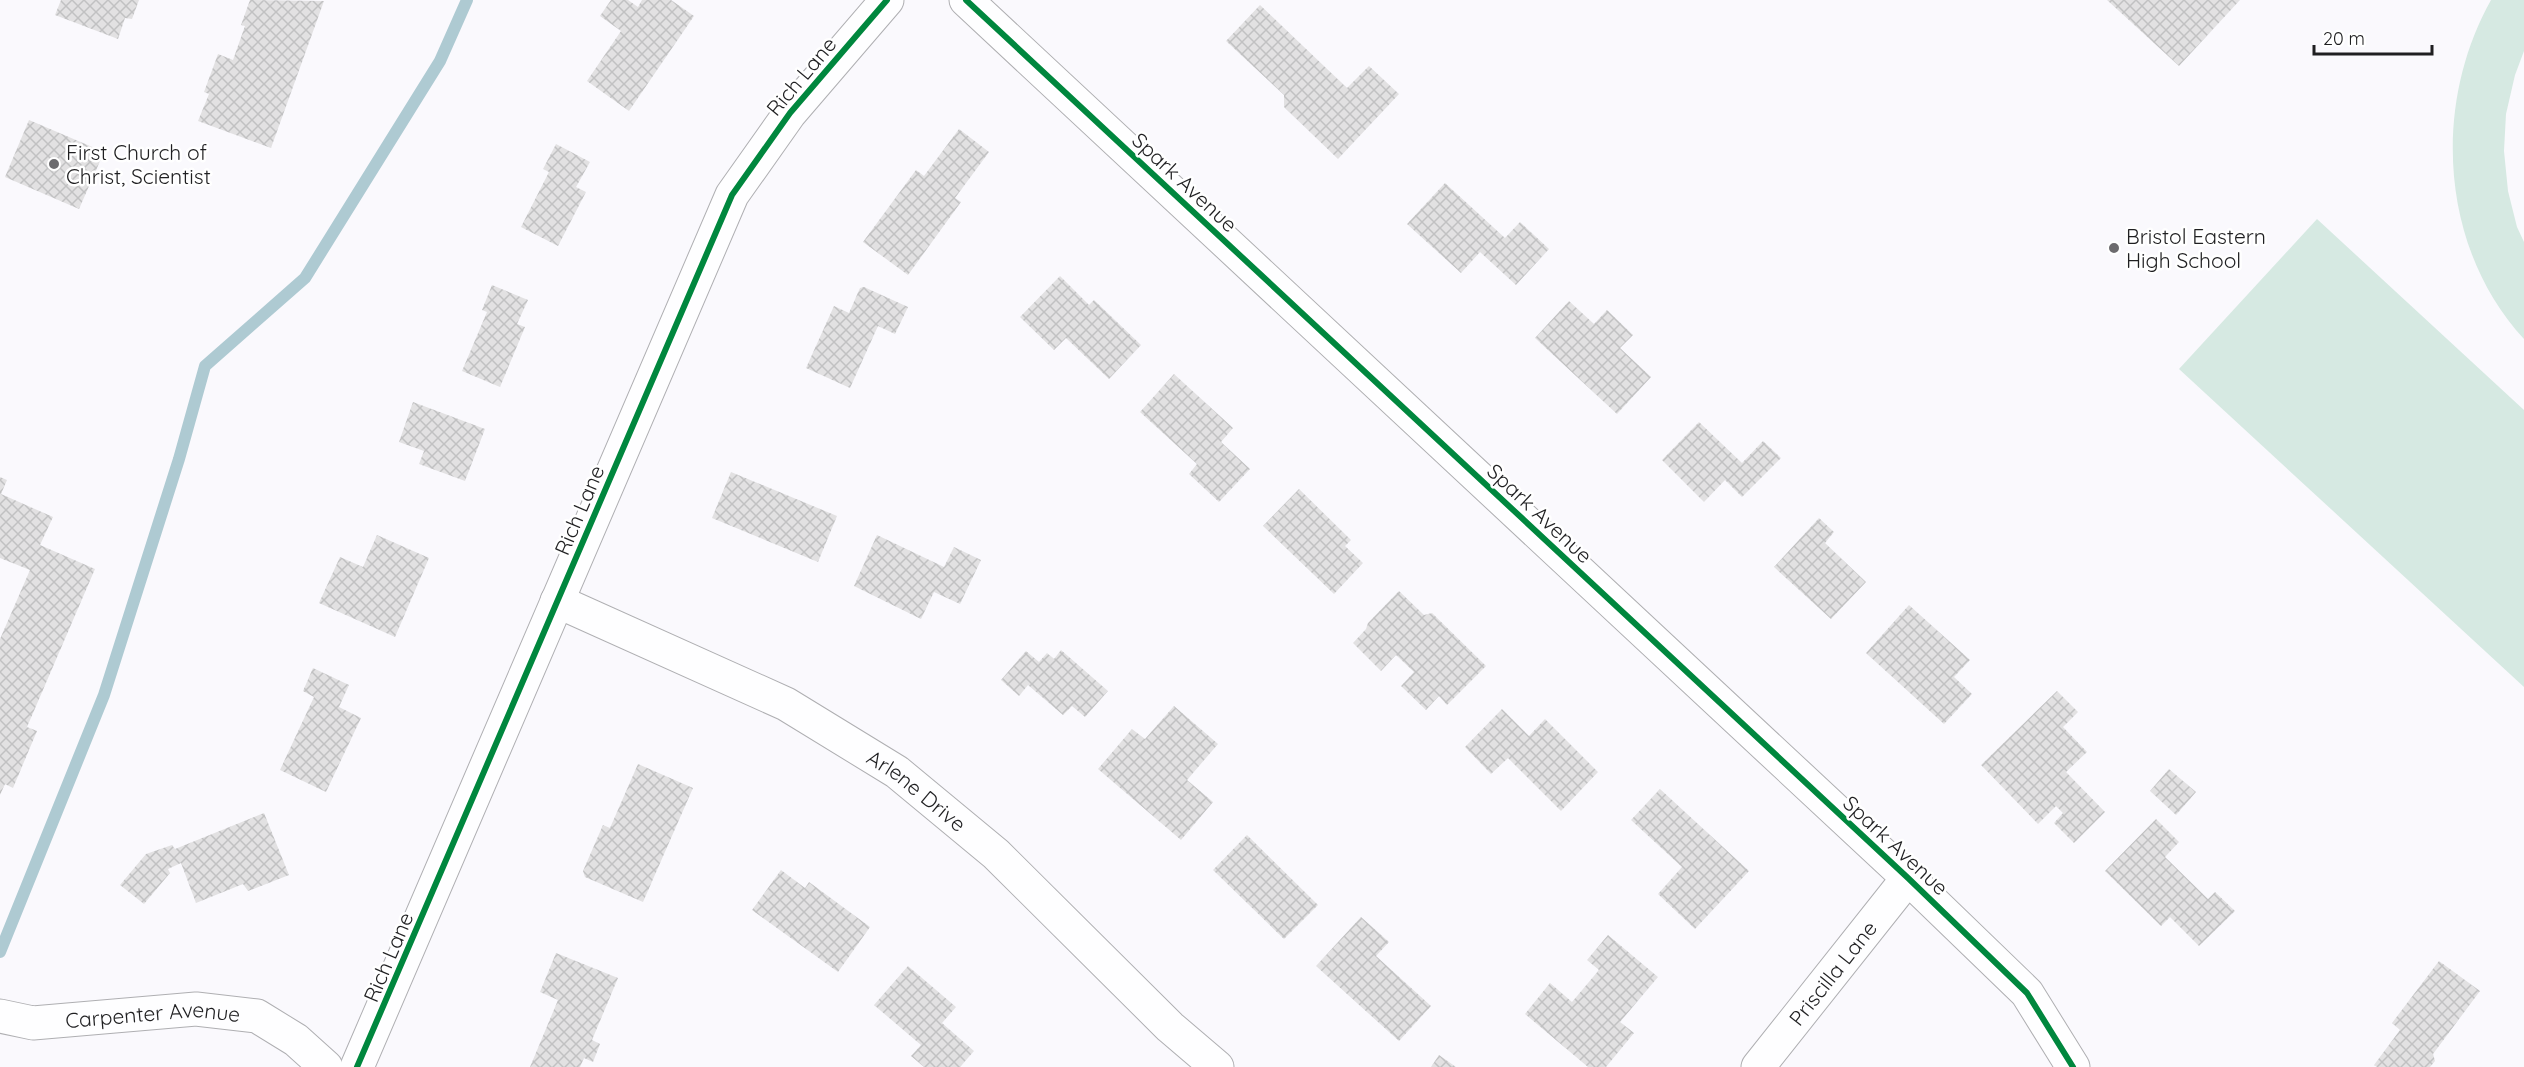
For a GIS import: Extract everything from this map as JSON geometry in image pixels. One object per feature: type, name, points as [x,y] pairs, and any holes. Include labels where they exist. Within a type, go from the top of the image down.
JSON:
[{"type":"street","name":"Rich Lane","points":[[357,1067],[732,195],[790,113],[887,0]]},
{"type":"street","name":"Spark Avenue","points":[[966,0],[1908,878],[2027,993],[2073,1067]]},
{"type":"street","name":"Arlene Drive","points":[[557,601],[786,704],[897,772],[996,854],[1170,1027],[1217,1067]]},
{"type":"street","name":"Priscilla Lane","points":[[1758,1067],[1908,878]]},
{"type":"street","name":"Carpenter Avenue","points":[[0,1016],[33,1023],[196,1009],[257,1016],[296,1040],[326,1067]]},
{"type":"shaded area","points":[[2491,0],[2524,0],[2524,51],[2515,75],[2506,114],[2504,151],[2508,191],[2517,227],[2524,242],[2524,339],[2496,303],[2475,262],[2461,219],[2454,175],[2453,129],[2459,84],[2472,41]]},
{"type":"shaded area","points":[[2317,219],[2524,410],[2524,687],[2179,369]]},
{"type":"building","points":[[61,0],[139,0],[132,19],[125,18],[118,39],[55,15]]},
{"type":"building","points":[[250,0],[324,1],[271,148],[198,121],[209,94],[204,92],[218,54],[233,60],[245,26],[241,25]]},
{"type":"building","points":[[611,0],[628,0],[638,7],[642,0],[671,0],[694,16],[629,111],[587,81],[621,31],[600,16]]},
{"type":"building","points":[[2107,0],[2240,0],[2179,66]]},
{"type":"building","points":[[1260,5],[1347,88],[1369,66],[1399,94],[1338,159],[1284,107],[1284,95],[1226,41]]},
{"type":"building","name":"First Church of Christ, Scientist","points":[[29,120],[104,152],[79,209],[5,177]]},
{"type":"building","points":[[959,129],[989,152],[955,198],[961,202],[908,275],[863,242],[916,170],[924,176]]},
{"type":"building","points":[[556,144],[590,162],[576,187],[586,192],[558,246],[521,227],[549,172],[543,169]]},
{"type":"building","points":[[1445,183],[1505,238],[1520,222],[1549,249],[1516,285],[1480,252],[1461,273],[1407,224]]},
{"type":"building","points":[[1060,276],[1089,305],[1094,300],[1141,345],[1109,379],[1066,338],[1054,350],[1020,317]]},
{"type":"building","points":[[492,285],[528,300],[517,324],[525,327],[500,387],[462,371],[487,312],[482,310]]},
{"type":"building","points":[[864,287],[908,307],[895,334],[878,326],[850,388],[806,368],[834,306],[849,313],[860,288]]},
{"type":"building","points":[[1569,301],[1594,324],[1607,310],[1633,335],[1620,348],[1651,377],[1617,414],[1535,338]]},
{"type":"building","points":[[1174,374],[1233,428],[1221,442],[1250,469],[1219,502],[1189,474],[1197,464],[1140,412]]},
{"type":"building","points":[[413,402],[485,429],[465,481],[419,464],[424,451],[399,442]]},
{"type":"building","points":[[1699,422],[1742,463],[1763,441],[1781,458],[1742,497],[1725,480],[1704,502],[1662,460]]},
{"type":"building","points":[[731,472],[837,516],[818,562],[712,518]]},
{"type":"building","points":[[0,477],[7,480],[1,494],[53,517],[40,545],[95,569],[27,727],[37,731],[13,788],[5,784],[0,795],[0,639],[30,570],[0,558]]},
{"type":"building","points":[[1299,489],[1351,540],[1345,546],[1363,563],[1334,594],[1263,526]]},
{"type":"building","points":[[1819,518],[1834,532],[1825,543],[1866,582],[1831,619],[1774,567]]},
{"type":"building","points":[[377,535],[429,558],[395,637],[319,603],[340,557],[363,567]]},
{"type":"building","points":[[877,535],[944,567],[954,547],[981,560],[960,604],[934,592],[921,619],[854,586]]},
{"type":"building","points":[[1399,591],[1424,615],[1432,613],[1486,666],[1447,705],[1439,696],[1426,710],[1401,686],[1414,672],[1396,655],[1381,671],[1353,643],[1366,629],[1368,623]]},
{"type":"building","points":[[1909,605],[1970,660],[1954,677],[1972,694],[1944,724],[1866,653]]},
{"type":"building","points":[[1061,650],[1108,691],[1085,717],[1072,706],[1063,715],[1028,685],[1019,696],[1001,680],[1026,651],[1039,662],[1047,653],[1054,659]]},
{"type":"building","points":[[313,668],[349,685],[339,707],[361,718],[326,792],[280,770],[314,697],[303,691]]},
{"type":"building","points":[[2057,691],[2078,712],[2063,727],[2087,752],[2066,772],[2105,812],[2074,843],[2054,823],[2063,813],[2056,806],[2038,824],[1981,765]]},
{"type":"building","points":[[1174,706],[1218,744],[1187,780],[1213,802],[1181,840],[1098,769],[1132,729],[1145,739]]},
{"type":"building","points":[[1502,709],[1529,736],[1545,719],[1598,772],[1561,811],[1508,758],[1491,774],[1465,747]]},
{"type":"building","points":[[638,764],[693,788],[643,902],[585,877],[583,871],[603,825],[610,828]]},
{"type":"building","points":[[2169,769],[2196,792],[2176,815],[2150,791]]},
{"type":"building","points":[[1660,789],[1749,871],[1695,929],[1658,894],[1682,867],[1631,820]]},
{"type":"building","points":[[264,813],[289,875],[248,891],[243,884],[196,903],[181,863],[168,869],[170,873],[144,904],[120,885],[146,854],[172,845],[175,849]]},
{"type":"building","points":[[2156,819],[2179,842],[2165,857],[2208,899],[2215,892],[2235,911],[2199,946],[2170,917],[2161,926],[2105,871]]},
{"type":"building","points":[[1247,835],[1318,905],[1284,939],[1213,870]]},
{"type":"building","points":[[781,870],[805,888],[809,882],[870,927],[838,972],[752,910]]},
{"type":"building","points":[[1361,917],[1389,942],[1376,956],[1431,1006],[1399,1041],[1316,966]]},
{"type":"building","points":[[1608,935],[1658,977],[1620,1022],[1634,1033],[1606,1067],[1588,1067],[1525,1014],[1550,983],[1572,1002],[1599,970],[1587,960]]},
{"type":"building","points":[[556,953],[618,978],[592,1040],[600,1044],[593,1062],[584,1058],[580,1067],[530,1067],[558,1000],[540,992]]},
{"type":"building","points":[[2439,961],[2480,991],[2433,1054],[2435,1061],[2430,1067],[2377,1067],[2374,1065],[2400,1030],[2392,1023]]},
{"type":"building","points":[[908,966],[956,1007],[942,1023],[974,1051],[960,1067],[924,1067],[911,1056],[921,1045],[874,1005]]},
{"type":"building","points":[[1439,1055],[1456,1067],[1431,1067]]},
{"type":"waterway","points":[[0,952],[104,695],[179,459],[205,366],[305,278],[440,61],[467,0]]},
{"type":"cycle path","points":[[357,1067],[732,195],[790,113],[887,0]]},
{"type":"cycle path","points":[[966,0],[1908,878],[2027,993],[2073,1067]]},
{"type":"place","name":"First Church of Christ, Scientist","points":[[54,164]]},
{"type":"place","name":"Bristol Eastern High School","points":[[2114,248]]}]
